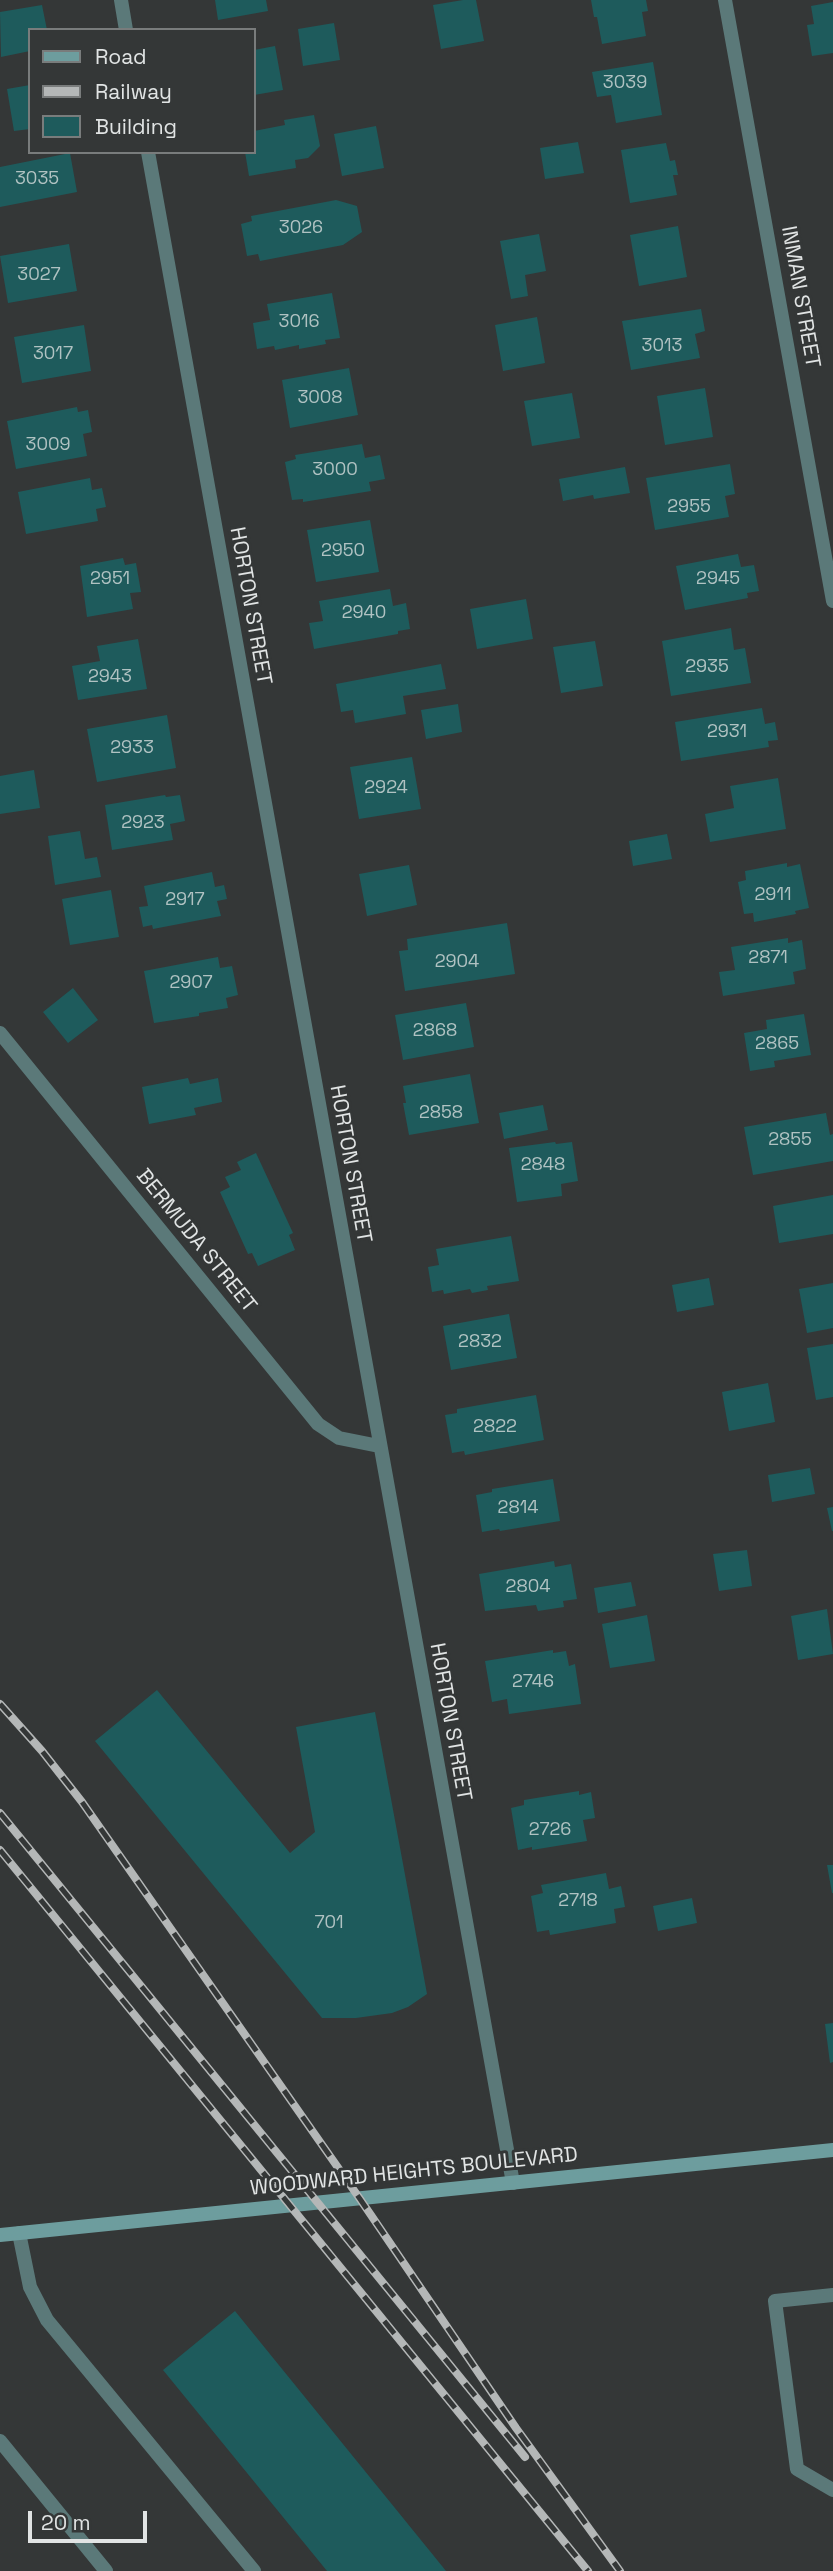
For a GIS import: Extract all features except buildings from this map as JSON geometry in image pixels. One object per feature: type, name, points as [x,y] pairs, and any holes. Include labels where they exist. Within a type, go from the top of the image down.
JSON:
[{"type":"street","points":[[121,0],[126,28]]},
{"type":"street","name":"INMAN STREET","points":[[725,0],[833,601]]},
{"type":"street","name":"HORTON STREET","points":[[148,154],[513,2183]]},
{"type":"street","name":"BERMUDA STREET","points":[[0,1033],[318,1424],[339,1438],[379,1446]]},
{"type":"street","name":"WOODWARD HEIGHTS BOULEVARD","points":[[0,2235],[833,2150]]},
{"type":"street","points":[[19,2233],[30,2287],[47,2320],[254,2571]]},
{"type":"street","points":[[833,2295],[775,2301],[797,2469],[833,2490]]},
{"type":"street","points":[[0,2441],[106,2571]]},
{"type":"railway","points":[[0,1704],[82,1802],[360,2199],[516,2428],[620,2571]]},
{"type":"railway","points":[[0,1813],[525,2457]]},
{"type":"railway","points":[[0,1850],[588,2571]]}]
